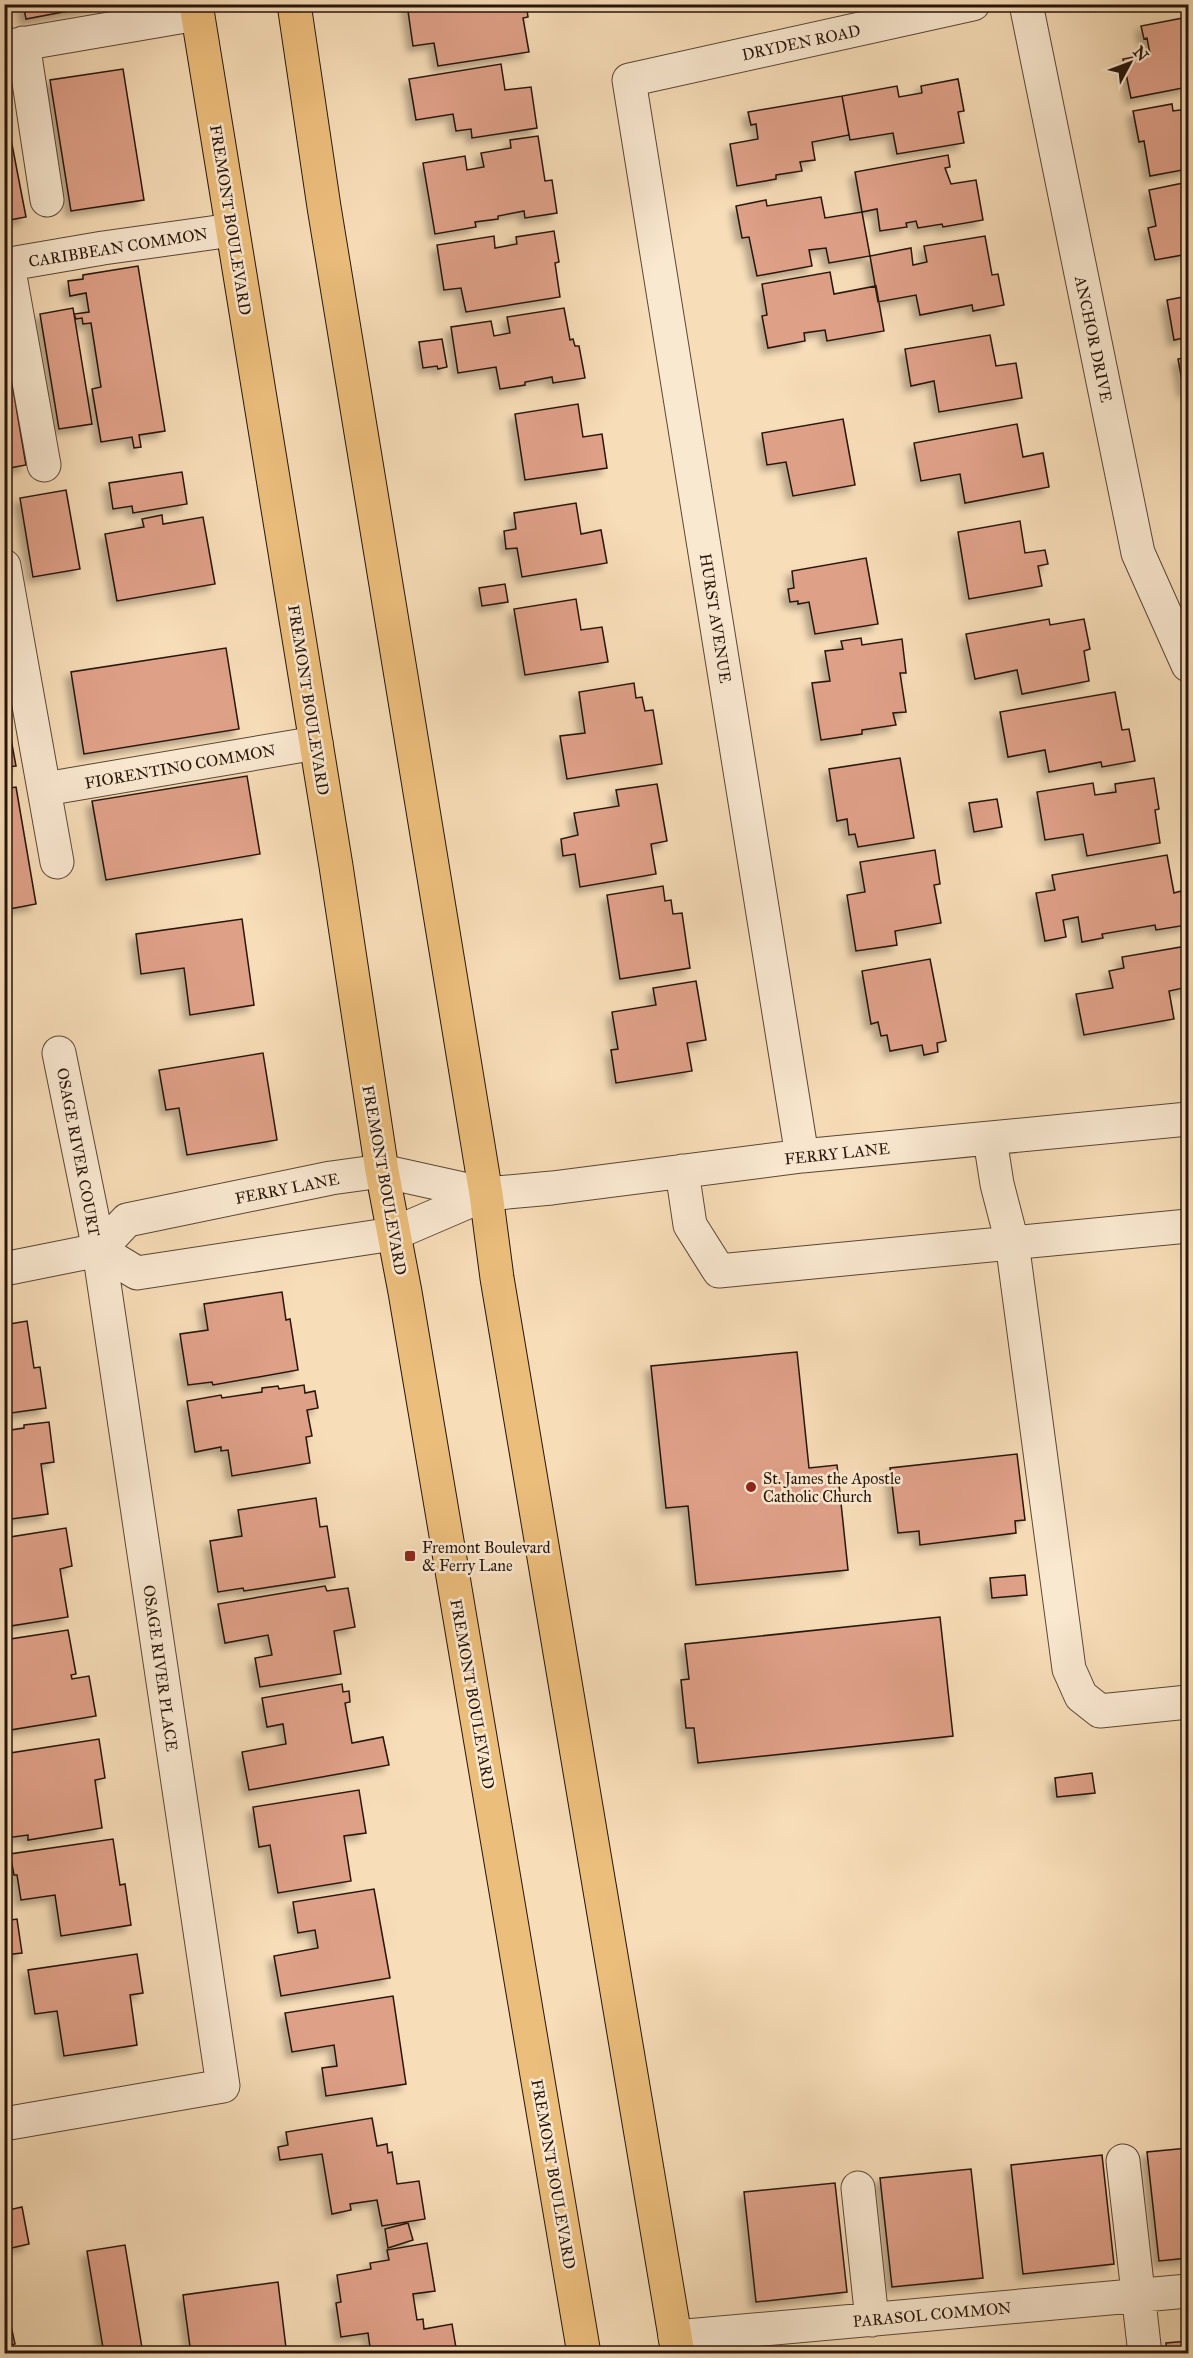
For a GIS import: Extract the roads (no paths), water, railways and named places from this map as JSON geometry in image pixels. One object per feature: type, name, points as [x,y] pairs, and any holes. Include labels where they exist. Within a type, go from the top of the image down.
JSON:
[{"type":"main road","points":[[294,4],[324,207],[486,1194],[497,1278],[677,2345]]},
{"type":"main road","name":"FREMONT BOULEVARD","points":[[197,9],[316,743],[382,1171],[411,1327],[584,2354]]},
{"type":"street","name":"DRYDEN ROAD","points":[[628,80],[973,4]]},
{"type":"street","name":"ANCHOR DRIVE","points":[[1026,4],[1138,553],[1188,664]]},
{"type":"street","points":[[48,200],[14,45],[197,9]]},
{"type":"street","name":"HURST AVENUE","points":[[628,80],[802,1156]]},
{"type":"street","name":"CARIBBEAN COMMON","points":[[6,265],[103,248],[232,230]]},
{"type":"street","points":[[6,265],[44,465]]},
{"type":"street","points":[[4,566],[57,862]]},
{"type":"street","name":"FIORENTINO COMMON","points":[[45,789],[316,743]]},
{"type":"street","name":"OSAGE RIVER COURT","points":[[59,1053],[99,1250]]},
{"type":"street","name":"FERRY LANE","points":[[486,1194],[382,1171],[331,1178],[127,1221],[99,1250],[137,1273],[393,1234],[486,1194],[802,1156],[1188,1119]]},
{"type":"street","points":[[990,1139],[997,1184],[1012,1242],[1069,1669],[1081,1696],[1100,1711],[1188,1702]]},
{"type":"street","points":[[682,1171],[690,1225],[719,1271],[1188,1226]]},
{"type":"street","points":[[4,1269],[99,1250]]},
{"type":"street","name":"OSAGE RIVER PLACE","points":[[4,2124],[223,2086],[99,1250]]},
{"type":"street","points":[[1123,2161],[1146,2354]]},
{"type":"street","points":[[858,2188],[872,2320]]},
{"type":"street","name":"PARASOL COMMON","points":[[677,2345],[872,2320],[1188,2291]]},
{"type":"place","name":"St. James the Apostle Catholic Church","points":[[751,1487]]},
{"type":"place","name":"Fremont Boulevard & Ferry Lane","points":[[410,1556]]}]
